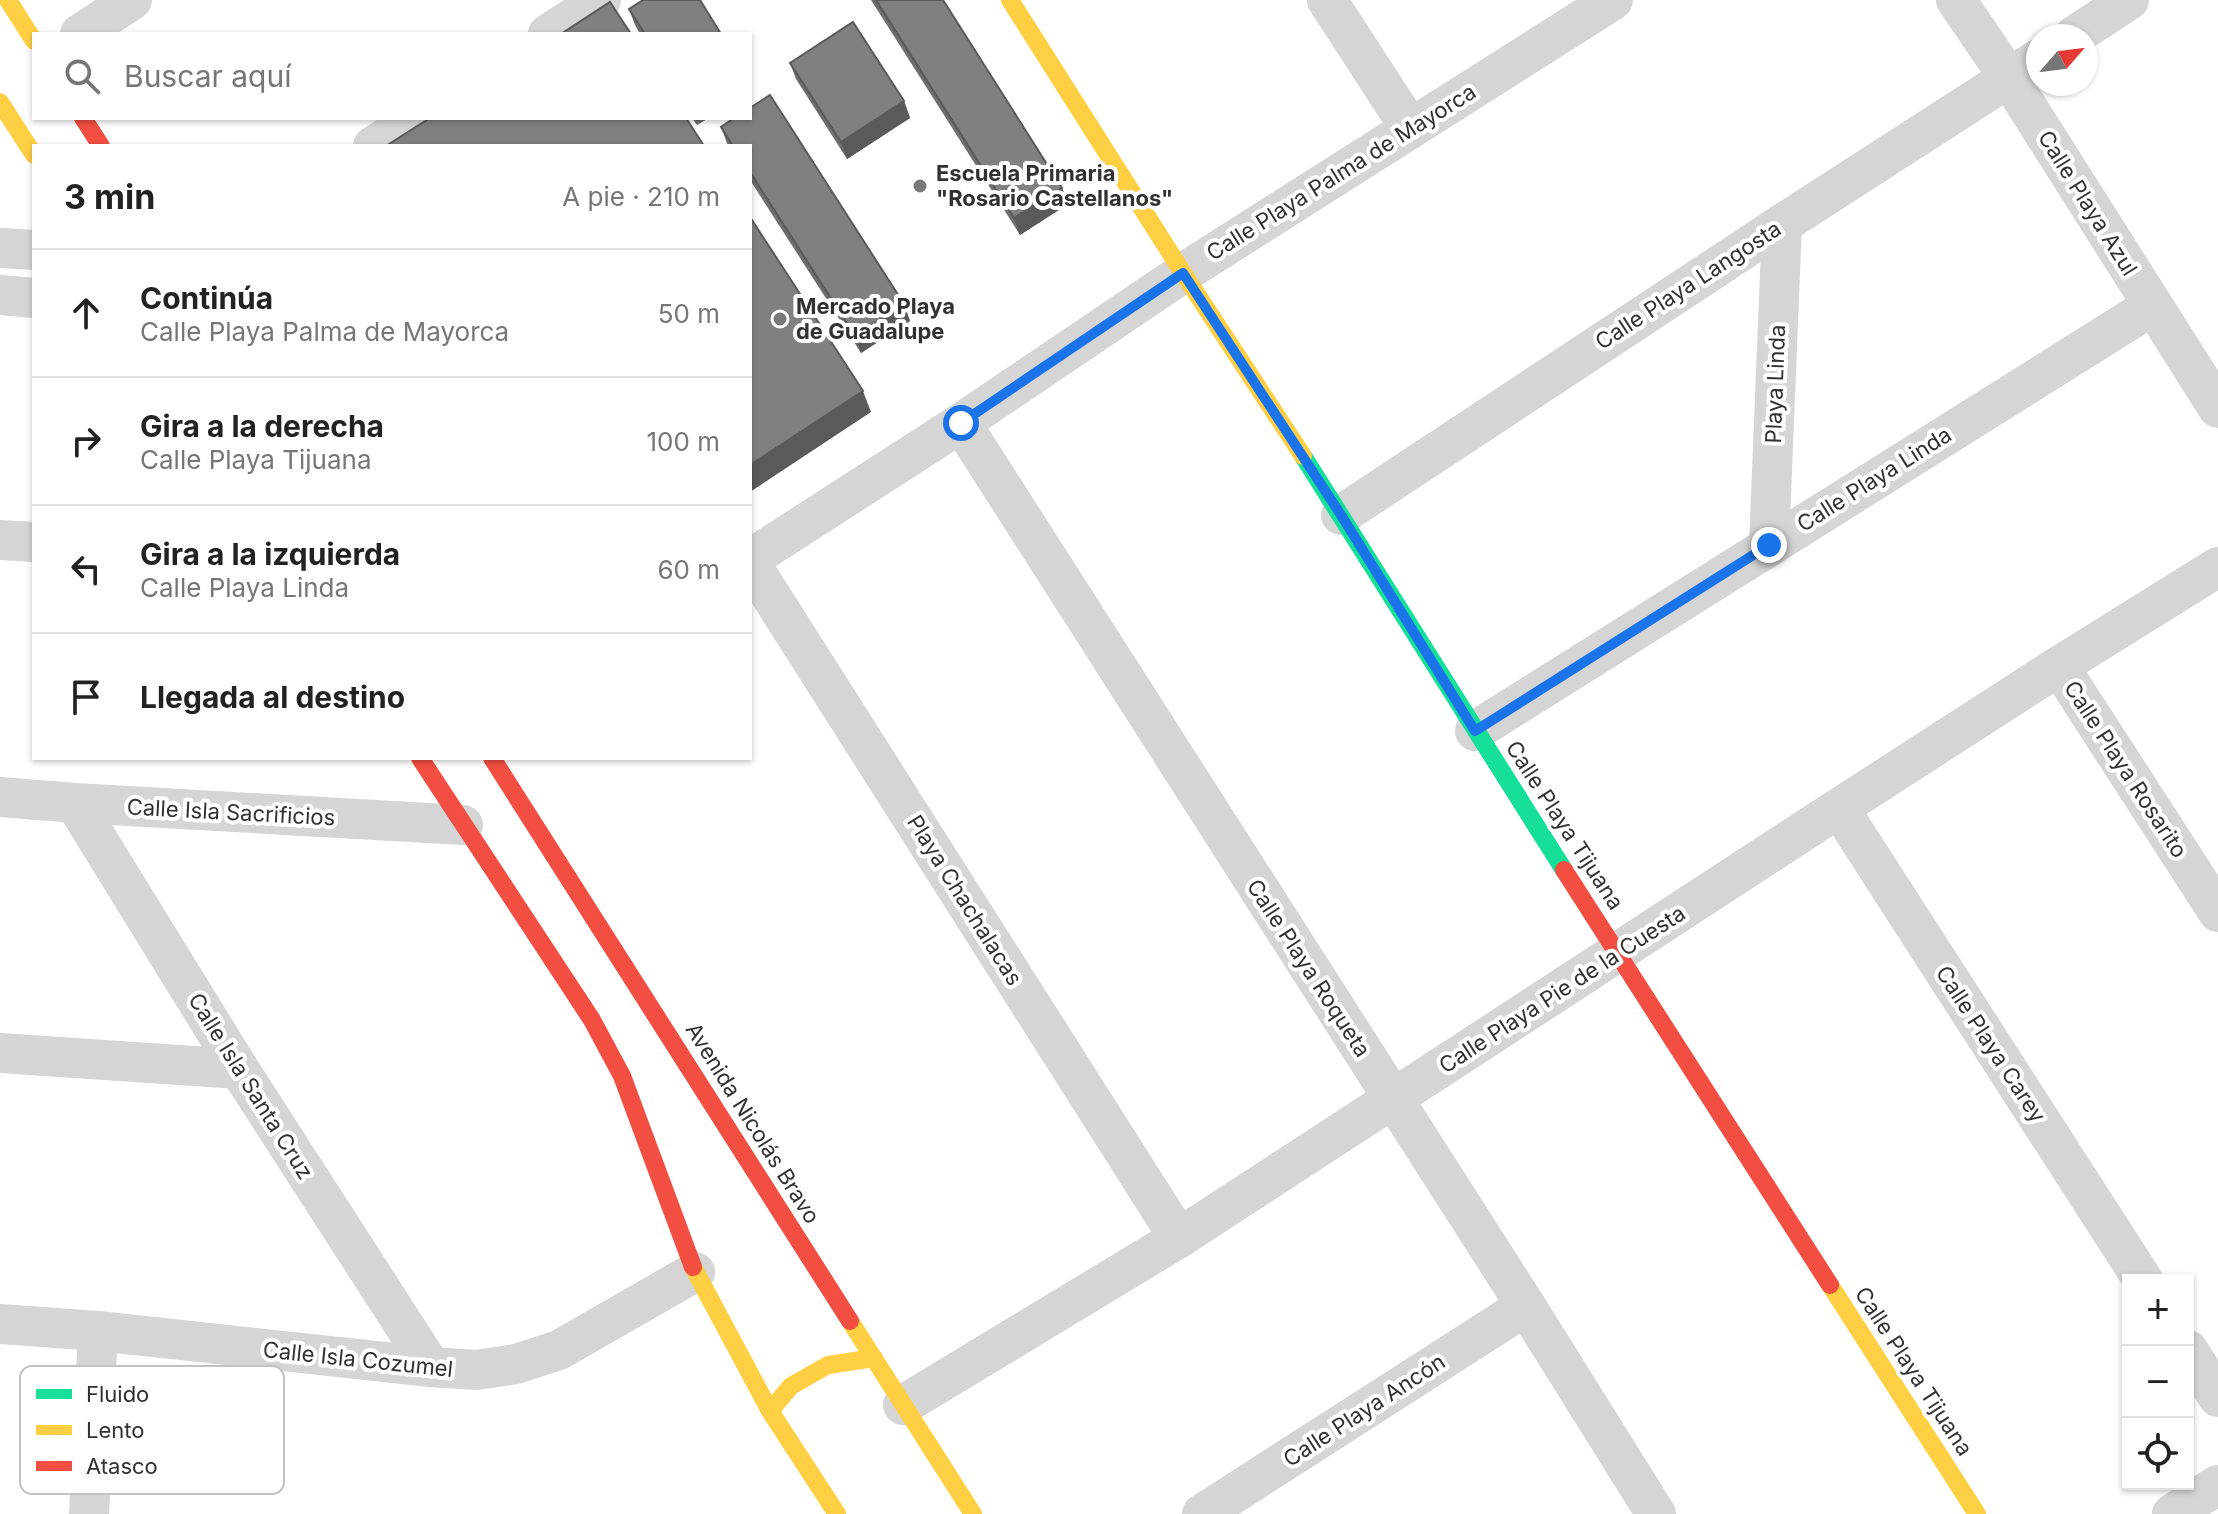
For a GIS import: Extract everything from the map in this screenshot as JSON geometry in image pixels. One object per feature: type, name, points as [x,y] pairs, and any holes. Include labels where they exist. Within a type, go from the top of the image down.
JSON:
[{"type":"street","points":[[8,0],[32,38]]},
{"type":"street","points":[[83,32],[132,0]]},
{"type":"street","points":[[551,32],[601,0]]},
{"type":"street","name":"Calle Playa Tijuana","points":[[1010,0],[1977,1514]]},
{"type":"street","points":[[1327,0],[1410,128]]},
{"type":"street","name":"Calle Playa Palma de Mayorca","points":[[752,560],[1183,273],[1613,0]]},
{"type":"street","name":"Calle Playa Azul","points":[[1956,0],[2024,69],[2152,306],[2218,408]]},
{"type":"street","points":[[2092,24],[2129,0]]},
{"type":"street","name":"Calle Playa Langosta","points":[[1341,515],[1782,224],[2024,69]]},
{"type":"street","points":[[0,102],[32,152]]},
{"type":"street","points":[[84,120],[100,144]]},
{"type":"street","points":[[376,144],[414,120]]},
{"type":"street","name":"Playa Linda","points":[[1769,545],[1782,224]]},
{"type":"street","points":[[0,248],[32,250]]},
{"type":"street","points":[[0,295],[32,298]]},
{"type":"street","name":"Calle Playa Linda","points":[[1475,731],[2152,306]]},
{"type":"street","name":"Calle Playa Roqueta","points":[[961,423],[1656,1514]]},
{"type":"street","points":[[0,540],[32,542]]},
{"type":"street","name":"Playa Chachalacas","points":[[752,564],[1179,1238]]},
{"type":"street","name":"Calle Playa Pie de la Cuesta","points":[[903,1405],[1179,1238],[1839,808],[2218,567]]},
{"type":"street","name":"Calle Playa Rosarito","points":[[2059,666],[2212,890]]},
{"type":"street","points":[[421,760],[592,1020],[622,1076],[695,1272],[770,1411],[837,1514]]},
{"type":"street","name":"Avenida Nicolás Bravo","points":[[493,760],[973,1514]]},
{"type":"street","name":"Calle Isla Sacrificios","points":[[0,797],[463,825]]},
{"type":"street","name":"Calle Isla Santa Cruz","points":[[75,803],[239,1069],[431,1367]]},
{"type":"street","name":"Calle Playa Carey","points":[[1839,808],[2139,1274]]},
{"type":"street","points":[[0,1053],[239,1069]]},
{"type":"street","name":"Calle Isla Cozumel","points":[[0,1324],[98,1331],[477,1370],[516,1364],[559,1350],[695,1272]]},
{"type":"street","name":"Calle Playa Ancón","points":[[1202,1514],[1526,1306]]},
{"type":"street","points":[[96,1366],[98,1331]]},
{"type":"street","points":[[770,1411],[791,1386],[828,1365],[874,1358]]},
{"type":"street","points":[[2194,1359],[2218,1397]]},
{"type":"street","points":[[2172,1514],[2218,1485]]},
{"type":"street","points":[[89,1514],[90,1494]]},
{"type":"building","points":[[643,0],[700,0],[720,32],[644,32],[629,9]]},
{"type":"building","points":[[876,0],[943,0],[1062,188],[1014,218]]},
{"type":"building","points":[[610,2],[630,32],[564,32]]},
{"type":"building","points":[[853,22],[904,101],[841,142],[790,63]]},
{"type":"building","points":[[770,95],[904,304],[855,336],[752,175],[752,144],[732,144],[721,127],[731,120],[752,120],[752,107]]},
{"type":"building","points":[[427,120],[687,120],[703,144],[389,144]]},
{"type":"building","name":"Mercado Playa de Guadalupe","points":[[752,220],[863,391],[752,464]]},
{"type":"traffic: fast","points":[[1303,456],[1564,870]]},
{"type":"traffic: slow","points":[[8,0],[32,38]]},
{"type":"traffic: slow","points":[[1010,0],[1303,456]]},
{"type":"traffic: slow","points":[[0,102],[32,152]]},
{"type":"traffic: slow","points":[[693,1267],[770,1411],[837,1514]]},
{"type":"traffic: slow","points":[[1830,1285],[1977,1514]]},
{"type":"traffic: slow","points":[[850,1321],[973,1514]]},
{"type":"traffic: slow","points":[[770,1411],[791,1386],[828,1365],[874,1358]]},
{"type":"traffic: jam","points":[[84,120],[100,144]]},
{"type":"traffic: jam","points":[[421,760],[592,1020],[622,1076],[693,1267]]},
{"type":"traffic: jam","points":[[493,760],[850,1321]]},
{"type":"traffic: jam","points":[[1564,870],[1830,1285]]},
{"type":"place","name":"Escuela Primaria \"Rosario Castellanos\"","points":[[920,186]]},
{"type":"place","name":"Mercado Playa de Guadalupe","points":[[780,319]]},
{"type":"route","points":[[961,423],[1183,273],[1341,515],[1475,731],[1769,545]]}]
